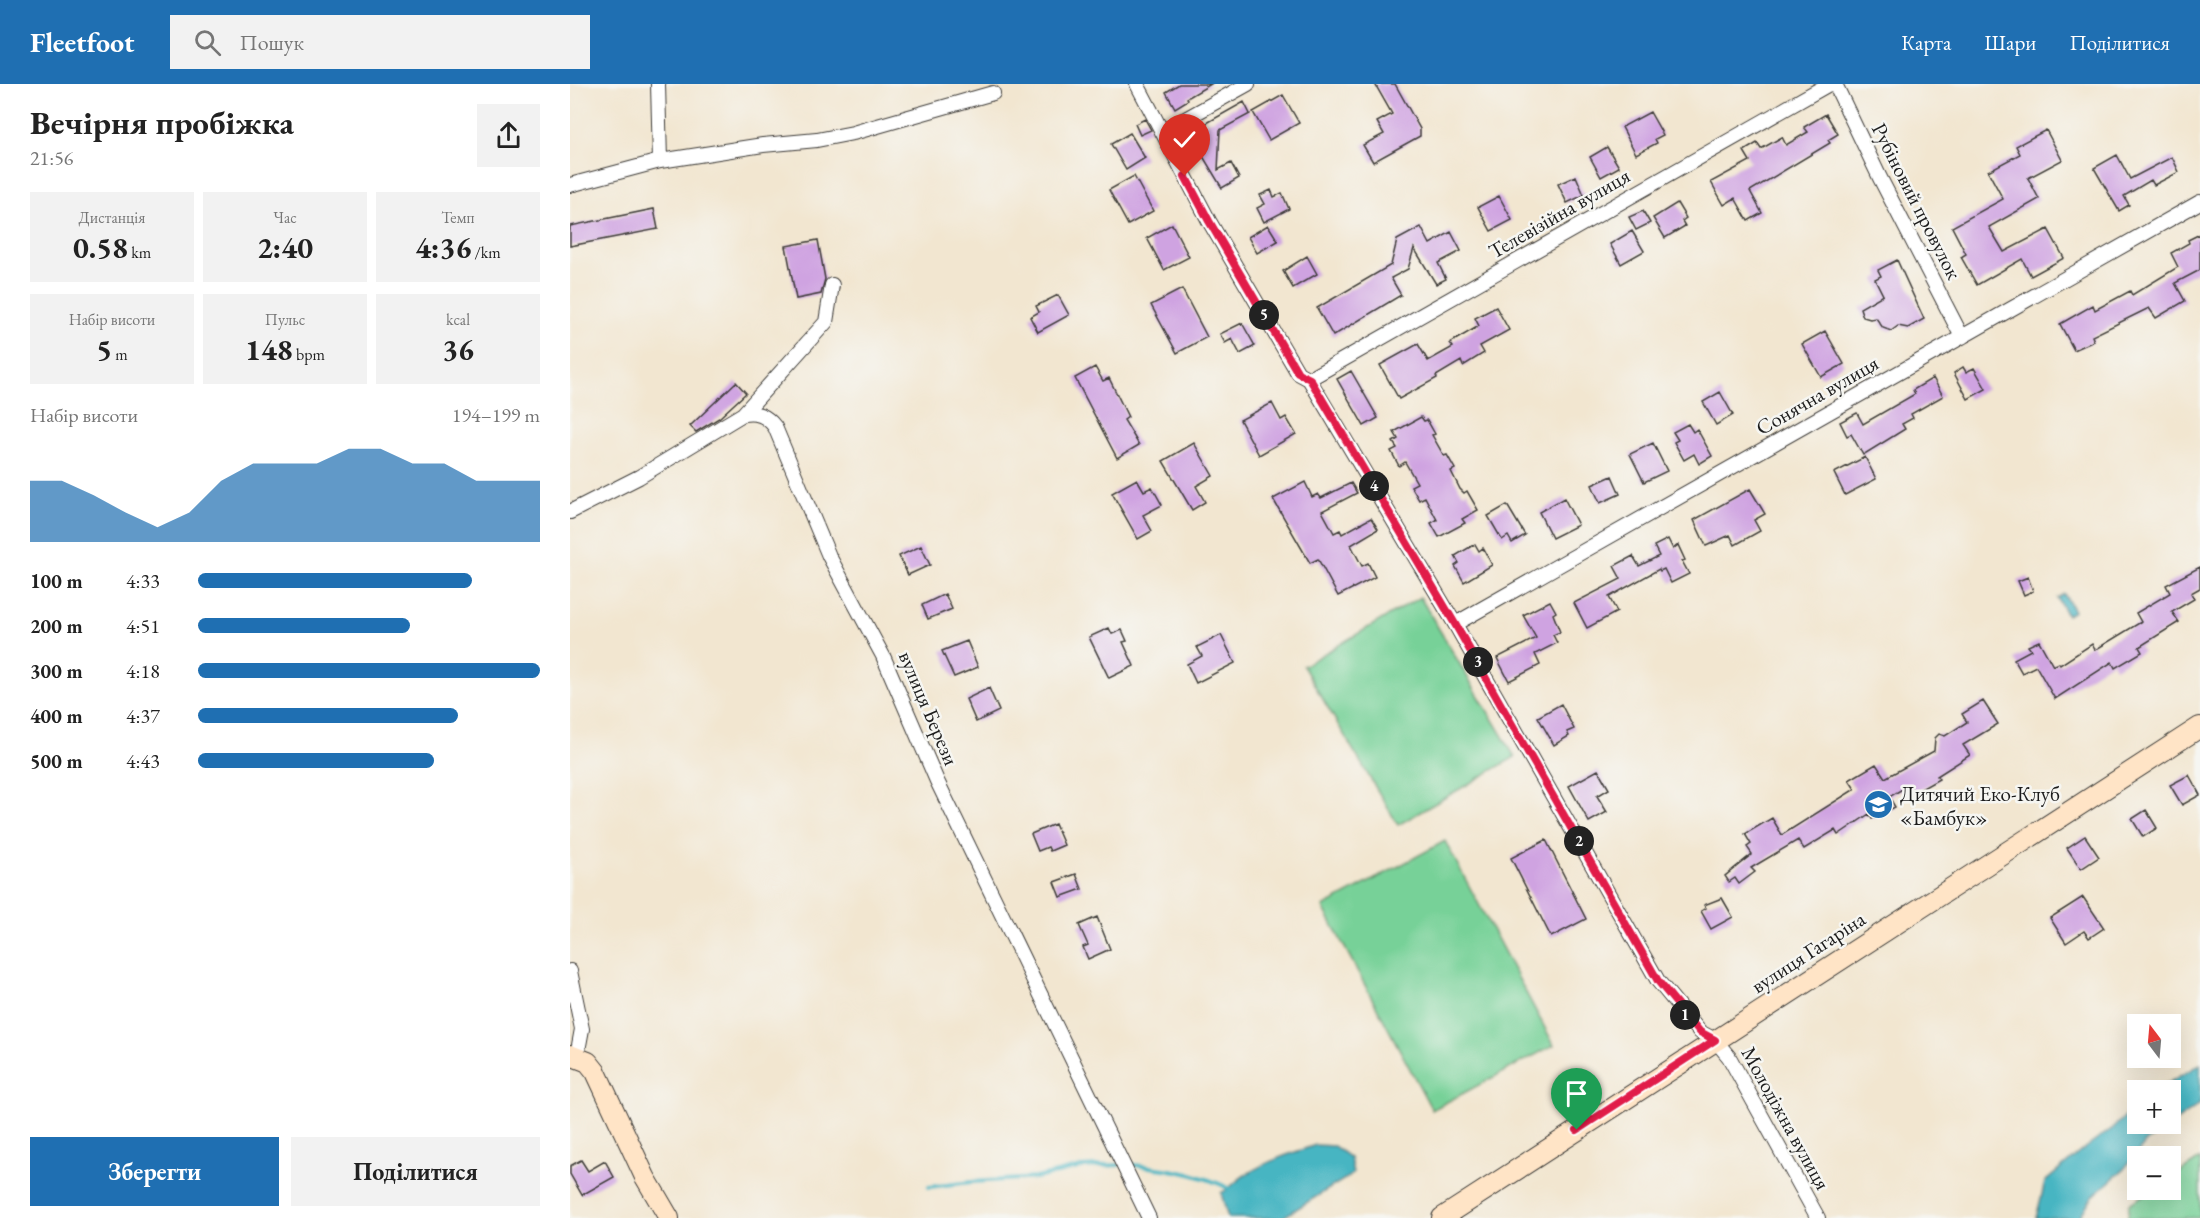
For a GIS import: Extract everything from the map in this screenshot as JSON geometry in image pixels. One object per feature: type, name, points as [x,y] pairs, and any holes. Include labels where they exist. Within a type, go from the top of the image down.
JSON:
[{"type":"street","points":[[658,84],[660,161]]},
{"type":"street","name":"Молодіжна вулиця","points":[[1137,84],[1209,221],[1298,373],[1310,379],[1455,624],[1658,981],[1700,1032],[1715,1040],[1735,1067],[1818,1218]]},
{"type":"street","points":[[1162,132],[1248,84]]},
{"type":"street","name":"Телевізійна вулиця","points":[[1310,379],[1829,84]]},
{"type":"street","name":"Рубіновий провулок","points":[[1835,84],[1880,178],[1962,337]]},
{"type":"street","points":[[570,185],[660,161],[853,133],[993,93]]},
{"type":"street","name":"Сонячна вулиця","points":[[1455,624],[2200,202]]},
{"type":"street","points":[[570,512],[639,477],[743,414],[826,322],[831,285]]},
{"type":"street","name":"вулиця Берези","points":[[743,414],[761,415],[775,427],[829,556],[883,656],[937,781],[1149,1218]]},
{"type":"street","name":"вулиця Гагаріна","points":[[1442,1218],[2200,727]]},
{"type":"street","points":[[570,971],[582,1029],[573,1056],[588,1062],[596,1072],[645,1177],[669,1218]]},
{"type":"green space","points":[[1420,597],[1515,757],[1398,825],[1303,666]]},
{"type":"green space","points":[[1445,841],[1554,1045],[1432,1110],[1323,907]]},
{"type":"green space","points":[[2200,1159],[2200,1218],[2128,1218],[2129,1204],[2136,1200],[2181,1200],[2181,1171]]},
{"type":"water","points":[[2064,594],[2074,611],[2067,615],[2057,598]]},
{"type":"water","points":[[2200,1064],[2200,1104],[2181,1117],[2181,1080],[2173,1080]]},
{"type":"water","points":[[2127,1115],[2127,1134],[2157,1134],[2143,1146],[2127,1146],[2127,1165],[2092,1197],[2079,1218],[2036,1218],[2045,1182]]},
{"type":"water","points":[[1316,1145],[1334,1146],[1350,1158],[1353,1174],[1282,1218],[1228,1218],[1221,1193],[1243,1176],[1264,1165]]},
{"type":"building","points":[[1179,84],[1211,84],[1175,108],[1166,92]]},
{"type":"building","points":[[1375,84],[1395,84],[1420,129],[1420,136],[1373,162],[1363,145],[1384,134],[1377,122],[1392,114]]},
{"type":"building","points":[[1283,95],[1299,123],[1269,140],[1253,112]]},
{"type":"building","points":[[1244,102],[1250,114],[1220,130],[1218,170],[1231,163],[1239,178],[1222,188],[1189,133]]},
{"type":"building","points":[[1650,112],[1663,135],[1655,139],[1657,143],[1636,154],[1622,127]]},
{"type":"building","points":[[1826,114],[1838,134],[1828,140],[1830,143],[1750,191],[1762,213],[1748,221],[1735,198],[1724,205],[1711,182],[1750,161],[1744,151],[1757,143],[1761,149],[1782,137],[1786,145],[1808,132],[1804,127]]},
{"type":"building","points":[[1145,119],[1151,130],[1140,135],[1135,124]]},
{"type":"building","points":[[2046,130],[2062,160],[2028,178],[2039,199],[1989,227],[2004,252],[2048,229],[2064,258],[2031,276],[2022,259],[1977,285],[1961,257],[1966,254],[1952,227],[2003,199],[1988,171],[2020,154],[2016,146]]},
{"type":"building","points":[[1130,133],[1145,158],[1126,170],[1111,144]]},
{"type":"building","points":[[1607,147],[1619,167],[1601,177],[1590,157]]},
{"type":"building","points":[[2117,155],[2130,179],[2172,157],[2179,172],[2154,185],[2151,180],[2124,196],[2129,205],[2119,211],[2094,168]]},
{"type":"building","points":[[1134,176],[1153,211],[1128,225],[1109,190]]},
{"type":"building","points":[[1576,176],[1584,195],[1567,203],[1558,184]]},
{"type":"building","points":[[1271,190],[1274,197],[1282,193],[1289,209],[1264,222],[1257,208],[1265,204],[1260,195]]},
{"type":"building","points":[[1499,196],[1512,220],[1491,231],[1478,207]]},
{"type":"building","points":[[1677,203],[1686,218],[1682,221],[1685,226],[1665,238],[1653,218]]},
{"type":"building","points":[[654,209],[658,229],[570,246],[570,226]]},
{"type":"building","points":[[1643,211],[1650,223],[1636,230],[1629,217]]},
{"type":"building","points":[[1172,224],[1189,257],[1164,270],[1147,238]]},
{"type":"building","points":[[1268,225],[1278,241],[1257,253],[1248,237]]},
{"type":"building","points":[[1421,227],[1430,244],[1451,232],[1461,251],[1438,263],[1446,279],[1436,284],[1414,248],[1408,269],[1391,278],[1401,295],[1333,336],[1317,308],[1391,265],[1397,240]]},
{"type":"building","points":[[1632,231],[1644,251],[1621,264],[1610,244]]},
{"type":"building","points":[[2200,234],[2200,270],[2175,283],[2185,301],[2156,318],[2149,308],[2092,336],[2094,341],[2074,350],[2060,324],[2093,305],[2095,310],[2130,291],[2132,295],[2178,267],[2171,253]]},
{"type":"building","points":[[818,240],[825,279],[821,294],[796,299],[786,246]]},
{"type":"building","points":[[1307,256],[1317,274],[1293,288],[1283,271]]},
{"type":"building","points":[[1897,260],[1924,319],[1908,328],[1898,326],[1891,331],[1883,328],[1876,318],[1863,317],[1860,308],[1883,295],[1875,279],[1881,276],[1878,270]]},
{"type":"building","points":[[1182,289],[1207,337],[1177,353],[1151,305]]},
{"type":"building","points":[[1058,295],[1069,315],[1038,332],[1030,317],[1039,312],[1036,306]]},
{"type":"building","points":[[1496,307],[1509,330],[1480,346],[1484,353],[1463,366],[1461,361],[1436,376],[1437,378],[1399,399],[1380,365],[1418,344],[1428,361],[1453,347],[1450,343],[1479,326],[1475,318]]},
{"type":"building","points":[[1242,323],[1255,346],[1240,354],[1232,339],[1225,343],[1220,334]]},
{"type":"building","points":[[1825,331],[1844,364],[1821,377],[1802,344]]},
{"type":"building","points":[[1095,367],[1103,381],[1109,378],[1128,417],[1124,420],[1139,445],[1117,458],[1075,378]]},
{"type":"building","points":[[1963,367],[1966,372],[1974,368],[1986,389],[1968,399],[1954,373]]},
{"type":"building","points":[[1351,371],[1378,418],[1364,426],[1337,379]]},
{"type":"building","points":[[1933,378],[1943,396],[1911,414],[1913,418],[1902,424],[1905,429],[1863,455],[1851,434],[1847,436],[1840,422],[1857,413],[1863,424],[1915,394],[1913,390]]},
{"type":"building","points":[[736,382],[746,393],[719,418],[696,432],[690,426]]},
{"type":"building","points":[[1720,392],[1733,415],[1716,425],[1703,402]]},
{"type":"building","points":[[1272,403],[1281,420],[1286,417],[1296,434],[1259,455],[1240,420]]},
{"type":"building","points":[[1421,417],[1424,421],[1427,420],[1435,434],[1432,435],[1444,456],[1447,455],[1455,469],[1451,471],[1460,489],[1464,493],[1467,491],[1478,510],[1462,519],[1465,523],[1439,537],[1431,523],[1437,520],[1425,497],[1419,500],[1411,486],[1417,483],[1405,462],[1399,466],[1391,451],[1397,448],[1393,442],[1398,439],[1394,432]]},
{"type":"building","points":[[1688,424],[1693,432],[1697,429],[1712,456],[1699,464],[1694,454],[1684,460],[1674,442],[1678,440],[1673,432]]},
{"type":"building","points":[[1194,443],[1213,476],[1196,486],[1205,502],[1192,510],[1163,461]]},
{"type":"building","points":[[1653,443],[1667,471],[1644,482],[1630,454]]},
{"type":"building","points":[[1865,457],[1876,479],[1845,495],[1834,473]]},
{"type":"building","points":[[1612,476],[1620,494],[1600,503],[1592,485]]},
{"type":"building","points":[[1137,479],[1144,491],[1152,487],[1162,505],[1143,515],[1152,531],[1138,539],[1112,493]]},
{"type":"building","points":[[1305,482],[1312,497],[1318,494],[1321,498],[1351,483],[1357,493],[1322,511],[1334,533],[1340,530],[1342,534],[1371,518],[1378,529],[1351,545],[1362,566],[1368,563],[1375,577],[1338,596],[1318,559],[1310,563],[1273,499]]},
{"type":"building","points":[[1750,489],[1765,514],[1754,520],[1760,531],[1735,545],[1730,535],[1706,546],[1694,520]]},
{"type":"building","points":[[1564,498],[1578,525],[1552,538],[1539,512]]},
{"type":"building","points":[[1507,505],[1525,535],[1512,543],[1508,536],[1502,540],[1488,516]]},
{"type":"building","points":[[1668,539],[1673,549],[1678,545],[1685,560],[1682,561],[1689,574],[1671,583],[1664,569],[1660,571],[1659,569],[1609,597],[1617,612],[1587,628],[1574,603],[1621,579],[1614,566],[1633,556],[1639,566],[1659,556],[1654,546]]},
{"type":"building","points":[[1475,544],[1479,551],[1483,548],[1492,565],[1464,582],[1455,566],[1459,563],[1455,556]]},
{"type":"building","points":[[921,546],[930,565],[908,575],[899,556]]},
{"type":"building","points":[[2200,567],[2200,588],[2191,593],[2194,599],[2172,612],[2179,622],[2139,647],[2142,652],[2115,668],[2112,662],[2055,699],[2036,666],[2022,673],[2014,659],[2031,650],[2028,646],[2039,641],[2053,666],[2059,663],[2060,665],[2092,644],[2095,650],[2141,622],[2136,613],[2170,593],[2166,585]]},
{"type":"building","points":[[2028,577],[2033,591],[2024,595],[2018,581]]},
{"type":"building","points":[[945,594],[952,609],[928,619],[922,605]]},
{"type":"building","points":[[1550,601],[1556,612],[1553,614],[1560,632],[1553,635],[1557,643],[1535,654],[1540,665],[1509,681],[1497,658],[1536,638],[1523,615]]},
{"type":"building","points":[[1109,628],[1112,634],[1122,630],[1127,641],[1123,642],[1134,666],[1109,678],[1089,637]]},
{"type":"building","points":[[1221,635],[1235,663],[1196,683],[1187,664],[1202,656],[1197,647]]},
{"type":"building","points":[[967,641],[978,667],[954,677],[942,651]]},
{"type":"building","points":[[989,688],[999,711],[976,722],[966,699]]},
{"type":"building","points":[[1983,701],[1998,724],[1963,745],[1970,755],[1937,776],[1939,779],[1914,793],[1909,785],[1889,797],[1895,807],[1872,819],[1869,814],[1838,835],[1835,830],[1804,849],[1798,840],[1751,868],[1755,872],[1739,884],[1735,878],[1729,882],[1725,876],[1752,854],[1747,847],[1751,844],[1745,834],[1772,818],[1782,835],[1855,789],[1849,780],[1876,764],[1885,778],[1934,751],[1935,738],[1939,734],[1945,736],[1967,722],[1962,714]]},
{"type":"building","points":[[1561,704],[1574,729],[1567,732],[1569,736],[1554,745],[1538,717]]},
{"type":"building","points":[[1598,770],[1609,789],[1597,796],[1607,812],[1589,822],[1569,786]]},
{"type":"building","points":[[2189,775],[2200,795],[2182,805],[2170,785]]},
{"type":"building","points":[[2146,810],[2157,828],[2143,837],[2132,819]]},
{"type":"building","points":[[1055,824],[1064,845],[1050,851],[1048,847],[1038,851],[1031,834]]},
{"type":"building","points":[[2085,836],[2099,857],[2081,869],[2067,848]]},
{"type":"building","points":[[1546,840],[1586,919],[1551,937],[1511,858]]},
{"type":"building","points":[[1076,874],[1082,889],[1060,897],[1054,882]]},
{"type":"building","points":[[2083,897],[2104,928],[2089,938],[2084,931],[2066,943],[2050,918]]},
{"type":"building","points":[[1722,898],[1733,917],[1711,929],[1701,911],[1706,908],[1704,905]]},
{"type":"building","points":[[1097,917],[1110,949],[1088,959],[1083,947],[1088,945],[1079,925]]},
{"type":"building","points":[[581,1160],[588,1171],[605,1161],[614,1177],[582,1195],[570,1174],[570,1166]]},
{"type":"waterway","points":[[1126,1164],[1166,1169],[1205,1178],[1230,1189]]},
{"type":"waterway","points":[[929,1187],[1036,1178],[1082,1167],[1119,1165]]},
{"type":"place","name":"Дитячий Еко-Клуб «Бамбук»","points":[[1879,805]]},
{"type":"route","points":[[1185,176],[1298,373],[1310,379],[1455,624],[1658,981],[1700,1032],[1715,1040],[1577,1130]]}]
